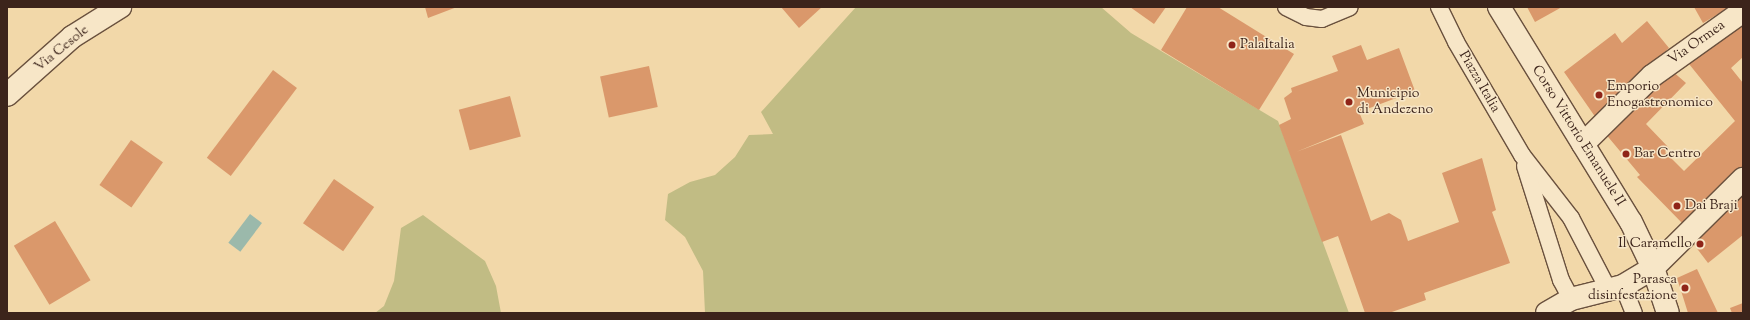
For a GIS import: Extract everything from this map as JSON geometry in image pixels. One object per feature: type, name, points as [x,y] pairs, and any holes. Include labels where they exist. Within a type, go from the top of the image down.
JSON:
[{"type":"street","name":"Via Cesole","points":[[7,95],[72,37],[120,7]]},
{"type":"street","name":"Corso Vittorio Emanuele II","points":[[1499,7],[1631,222],[1652,268],[1668,313]]},
{"type":"street","name":"Via Ormea","points":[[1583,144],[1652,76],[1743,11]]},
{"type":"street","points":[[1547,313],[1571,299],[1616,288],[1652,268],[1743,179]]},
{"type":"lane","points":[[1286,7],[1306,17],[1322,19],[1350,7]]},
{"type":"lane","name":"Piazza Italia","points":[[1439,7],[1456,42],[1522,155],[1571,218],[1616,288]]},
{"type":"lane","name":"Piazza Italia","points":[[1522,155],[1561,280],[1571,299]]},
{"type":"lane","points":[[1616,288],[1634,313]]},
{"type":"shaded area","points":[[856,7],[1101,7],[1131,33],[1278,121],[1349,313],[705,313],[703,271],[685,237],[665,220],[668,194],[690,182],[715,175],[735,157],[749,135],[773,134],[761,112]]},
{"type":"shaded area","points":[[250,214],[262,223],[240,252],[228,243]]},
{"type":"shaded area","points":[[423,215],[485,261],[496,286],[501,313],[375,313],[384,306],[394,281],[401,228]]},
{"type":"building","points":[[425,7],[457,7],[428,18]]},
{"type":"building","points":[[781,7],[822,7],[799,28]]},
{"type":"building","points":[[1130,7],[1166,7],[1154,24]]},
{"type":"building","name":"PalaItalia","points":[[1187,7],[1218,7],[1294,54],[1259,110],[1161,50]]},
{"type":"building","points":[[1527,7],[1562,7],[1535,22]]},
{"type":"building","points":[[1694,7],[1730,7],[1703,23]]},
{"type":"building","points":[[1743,20],[1743,57],[1731,68],[1743,83],[1743,167],[1684,225],[1637,177],[1640,175],[1604,132],[1671,70],[1686,83],[1646,124],[1669,148],[1665,152],[1684,171],[1735,121],[1685,59]]},
{"type":"building","name":"Emporio Enogastronomico","points":[[1647,21],[1669,48],[1596,118],[1564,72],[1615,33],[1622,43]]},
{"type":"building","points":[[1361,45],[1367,60],[1399,48],[1415,91],[1359,112],[1364,124],[1296,152],[1341,135],[1371,221],[1389,213],[1401,220],[1408,241],[1459,222],[1442,173],[1482,158],[1496,210],[1492,212],[1510,263],[1424,293],[1426,300],[1389,313],[1365,313],[1338,236],[1322,242],[1279,125],[1291,119],[1284,98],[1292,92],[1291,88],[1338,71],[1332,56]]},
{"type":"building","points":[[649,66],[658,107],[609,117],[600,76]]},
{"type":"building","points":[[273,70],[297,88],[231,176],[207,158]]},
{"type":"building","points":[[510,96],[521,137],[470,150],[459,110]]},
{"type":"building","points":[[131,140],[163,162],[131,207],[99,185]]},
{"type":"building","points":[[334,179],[374,207],[343,251],[303,223]]},
{"type":"building","points":[[1743,196],[1743,235],[1708,263],[1692,242]]},
{"type":"building","points":[[55,221],[91,280],[49,305],[14,246]]},
{"type":"building","points":[[1697,269],[1718,313],[1688,313],[1677,278]]},
{"type":"building","points":[[1743,303],[1743,313],[1732,313],[1730,308]]},
{"type":"place","name":"PalaItalia","points":[[1232,45]]},
{"type":"place","name":"Emporio Enogastronomico","points":[[1599,95]]},
{"type":"place","name":"Municipio di Andezeno","points":[[1349,102]]},
{"type":"place","name":"Bar Centro","points":[[1626,154]]},
{"type":"place","name":"Dai Braji","points":[[1677,206]]},
{"type":"place","name":"Il Caramello","points":[[1700,244]]},
{"type":"place","name":"Parasca disinfestazione","points":[[1685,288]]}]
